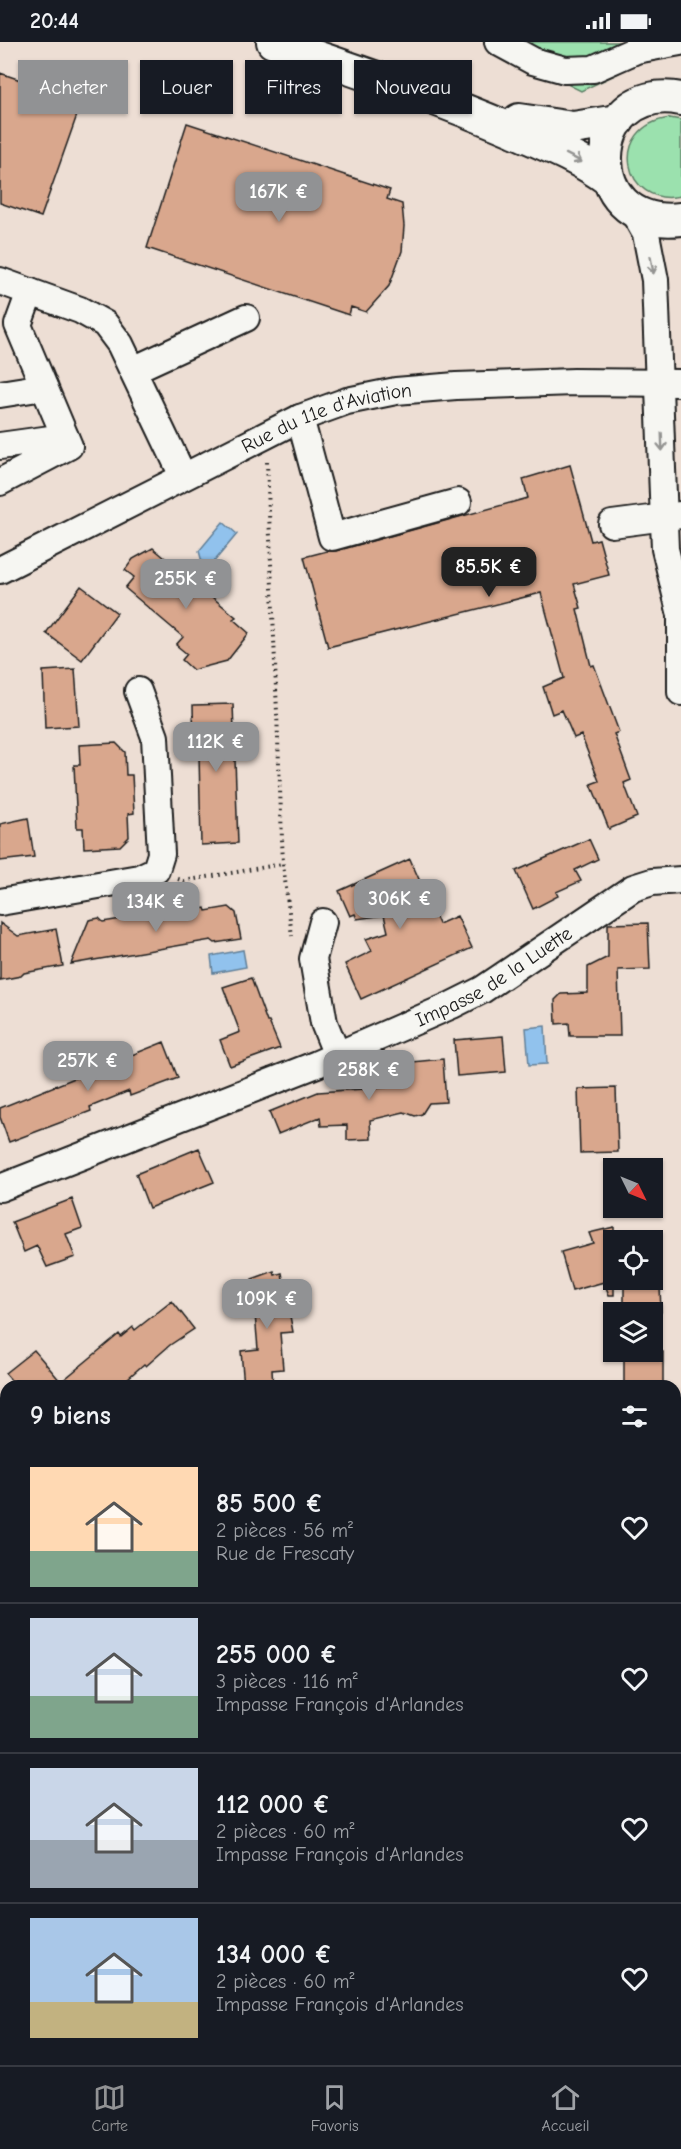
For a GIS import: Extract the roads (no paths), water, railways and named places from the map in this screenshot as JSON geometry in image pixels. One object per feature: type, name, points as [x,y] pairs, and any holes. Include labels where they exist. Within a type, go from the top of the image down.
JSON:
[{"type":"main road","points":[[273,42],[354,71]]},
{"type":"main road","points":[[681,99],[669,97],[650,99],[632,107],[618,121],[608,139],[604,159],[608,179],[618,197],[633,211],[649,218],[681,219]]},
{"type":"main road","points":[[472,111],[573,128],[618,121]]},
{"type":"main road","points":[[472,113],[555,148],[590,166],[608,179]]},
{"type":"street","points":[[498,42],[533,61],[565,70],[593,69],[636,50],[680,42]]},
{"type":"street","points":[[633,211],[646,234],[670,383],[673,515],[665,549],[680,608],[681,692]]},
{"type":"street","points":[[0,281],[80,310],[105,324],[120,344],[183,476]]},
{"type":"street","points":[[0,482],[69,446],[18,325],[30,292]]},
{"type":"street","points":[[133,370],[246,318]]},
{"type":"street","name":"Rue du 11e d'Aviation","points":[[0,570],[300,418],[347,401],[396,390],[456,386],[562,382],[670,383]]},
{"type":"street","points":[[0,394],[44,387]]},
{"type":"street","points":[[300,418],[332,537],[458,502]]},
{"type":"street","points":[[0,446],[65,437]]},
{"type":"street","points":[[612,524],[673,515]]},
{"type":"street","points":[[0,902],[139,878],[156,870],[161,854],[155,737],[138,691]]},
{"type":"street","name":"Impasse de la Luette","points":[[0,1188],[337,1055],[452,1005],[482,990],[633,888],[652,882],[681,880]]},
{"type":"street","points":[[323,922],[313,959],[324,1023],[337,1055]]},
{"type":"water","points":[[223,522],[237,534],[213,563],[202,562],[199,551]]},
{"type":"water","points":[[243,950],[246,967],[213,973],[211,956]]},
{"type":"water","points":[[545,1026],[547,1064],[529,1065],[526,1028]]}]
